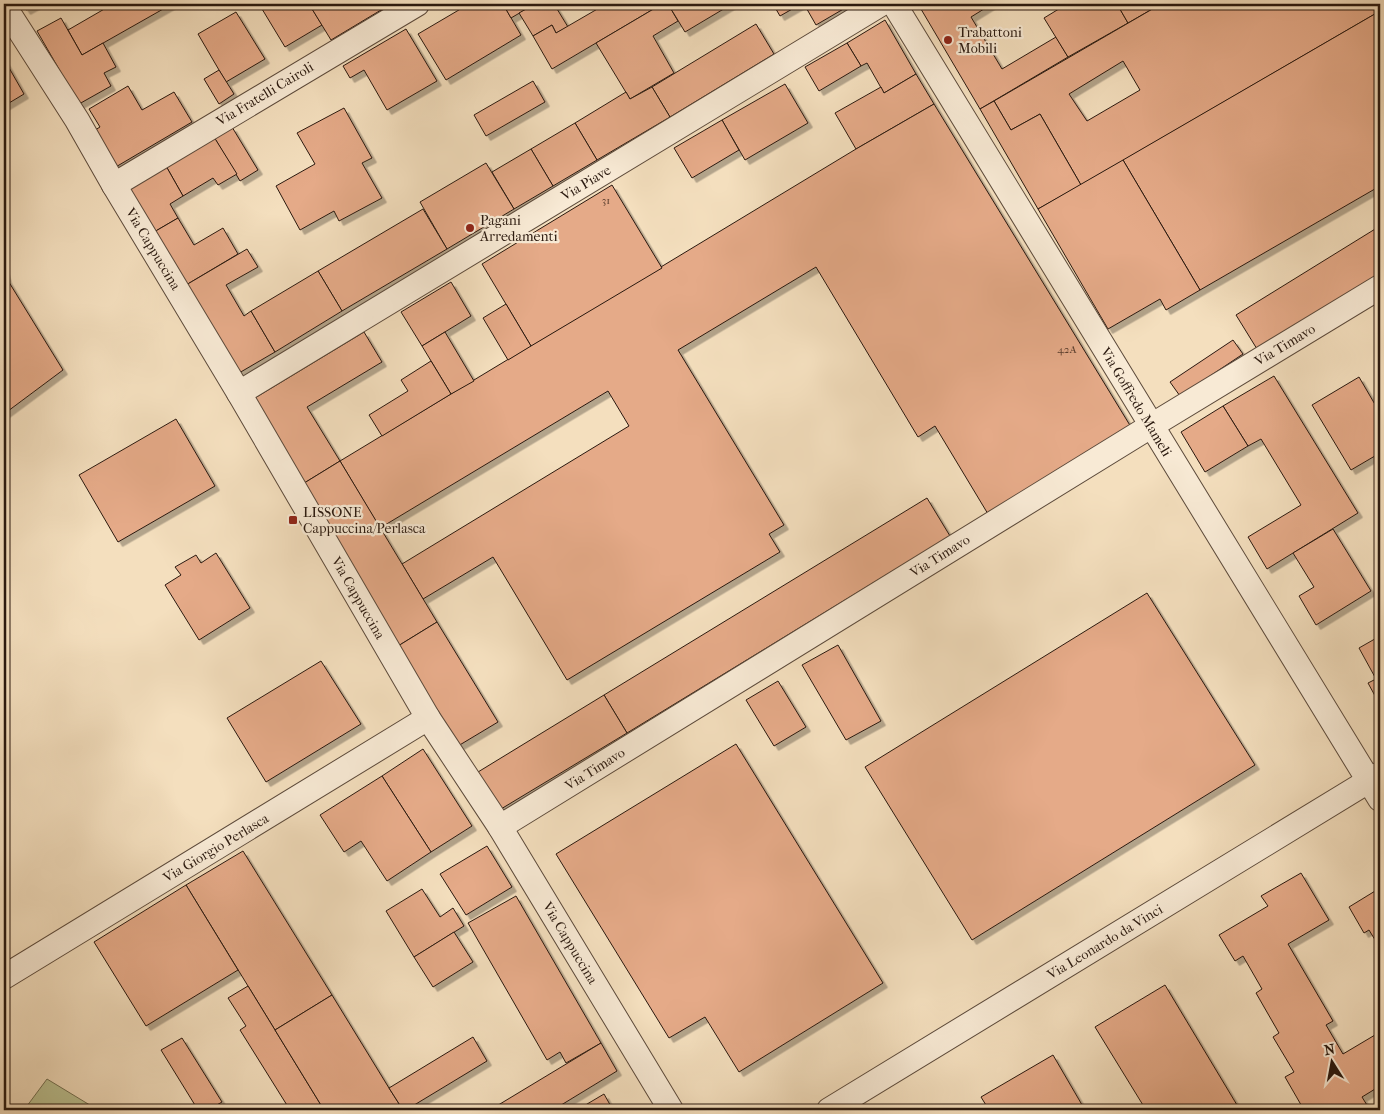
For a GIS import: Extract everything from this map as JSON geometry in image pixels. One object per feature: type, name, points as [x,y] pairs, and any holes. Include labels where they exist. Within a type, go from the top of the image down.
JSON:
[{"type":"street","name":"Via Fratelli Cairoli","points":[[114,184],[417,4]]},
{"type":"street","name":"Via Piave","points":[[239,393],[881,4]]},
{"type":"street","name":"Via Goffredo Mameli","points":[[894,4],[1151,426],[1377,785]]},
{"type":"street","name":"Via Cappuccina","points":[[4,6],[77,120],[239,393],[428,718],[500,827],[671,1110]]},
{"type":"street","name":"Via Timavo","points":[[500,827],[1380,287]]},
{"type":"street","name":"Via Giorgio Perlasca","points":[[4,977],[428,718]]},
{"type":"street","name":"Via Leonardo da Vinci","points":[[829,1110],[1377,785]]},
{"type":"green space","points":[[47,1079],[98,1110],[24,1110]]},
{"type":"building","points":[[22,4],[37,4],[26,10]]},
{"type":"building","points":[[113,4],[172,4],[82,55],[68,30]]},
{"type":"building","points":[[259,4],[309,4],[322,25],[285,47]]},
{"type":"building","points":[[309,4],[391,4],[331,40]]},
{"type":"building","points":[[469,4],[503,4],[521,35],[446,80],[418,34]]},
{"type":"building","points":[[503,4],[535,4],[511,18]]},
{"type":"building","points":[[535,4],[554,4],[568,27],[556,33],[552,25],[533,36],[519,13]]},
{"type":"building","points":[[606,4],[662,4],[552,69],[533,36],[552,25],[556,33]]},
{"type":"building","points":[[662,4],[668,4],[678,21],[653,36],[674,73],[630,99],[596,43]]},
{"type":"building","points":[[668,4],[732,4],[685,32]]},
{"type":"building","points":[[773,4],[801,4],[780,16]]},
{"type":"building","points":[[804,4],[852,4],[816,25]]},
{"type":"building","points":[[918,4],[992,4],[971,17],[1002,69],[1056,37],[1068,57],[980,109]]},
{"type":"building","points":[[1067,4],[1085,4],[1088,8],[1095,4],[1117,4],[1128,23],[1068,57],[1044,18]]},
{"type":"building","points":[[1117,4],[1161,4],[1128,23]]},
{"type":"building","points":[[1161,4],[1380,4],[1380,11],[1081,185],[1040,114],[1011,130],[994,101]],"holes":[[[1123,61],[1140,90],[1087,121],[1069,94]]]},
{"type":"building","points":[[1380,11],[1380,186],[1200,290],[1123,160]]},
{"type":"building","points":[[236,12],[265,59],[226,82],[198,34]]},
{"type":"building","points":[[61,18],[82,55],[103,43],[116,67],[104,73],[111,86],[79,104],[37,31]]},
{"type":"building","points":[[885,20],[916,74],[884,93],[867,63],[861,66],[847,43]]},
{"type":"building","points":[[756,24],[774,54],[670,117],[652,87]]},
{"type":"building","points":[[406,29],[437,81],[387,110],[364,70],[350,78],[343,66]]},
{"type":"building","points":[[847,43],[861,66],[819,91],[805,67]]},
{"type":"building","points":[[4,59],[24,94],[4,106]]},
{"type":"building","points":[[219,70],[234,94],[219,104],[204,79]]},
{"type":"building","points":[[916,74],[934,104],[856,149],[835,113],[881,87],[884,93]]},
{"type":"building","points":[[533,81],[545,102],[486,136],[474,115]]},
{"type":"building","points":[[785,84],[808,123],[745,160],[722,120]]},
{"type":"building","points":[[128,86],[142,110],[174,92],[192,122],[114,168],[92,132],[100,127],[89,109]]},
{"type":"building","points":[[652,87],[670,117],[597,160],[575,123],[626,92],[630,99]]},
{"type":"building","points":[[994,101],[1011,130],[1040,114],[1081,185],[1038,209],[980,109]]},
{"type":"building","points":[[934,104],[1131,427],[988,514],[935,426],[918,437],[816,267],[678,350],[784,525],[769,534],[780,552],[567,680],[493,557],[423,599],[402,564],[629,426],[608,391],[380,528],[340,461],[856,149]]},
{"type":"building","points":[[344,108],[372,158],[362,163],[382,198],[339,221],[334,211],[300,230],[276,186],[315,164],[297,133]]},
{"type":"building","points":[[722,120],[739,150],[692,178],[674,148]]},
{"type":"building","points":[[575,123],[597,160],[553,186],[531,149]]},
{"type":"building","points":[[232,127],[258,170],[240,181],[214,137]]},
{"type":"building","points":[[214,137],[237,174],[218,185],[213,178],[183,196],[166,166]]},
{"type":"building","points":[[531,149],[553,186],[514,209],[492,172]]},
{"type":"building","points":[[1123,160],[1200,290],[1166,310],[1160,299],[1108,329],[1038,209]]},
{"type":"building","points":[[486,163],[514,209],[447,249],[420,202]]},
{"type":"building","points":[[166,166],[183,196],[170,204],[178,218],[154,232],[128,188]]},
{"type":"building","points":[[612,185],[662,268],[531,346],[482,264]]},
{"type":"building","points":[[423,209],[447,249],[342,311],[318,271]]},
{"type":"building","points":[[178,218],[194,245],[223,228],[238,254],[186,285],[154,232]]},
{"type":"building","points":[[1380,226],[1380,273],[1257,349],[1236,315]]},
{"type":"building","points":[[247,249],[258,267],[226,285],[244,316],[251,311],[275,352],[239,373],[186,285]]},
{"type":"building","points":[[4,268],[7,279],[63,370],[4,414]]},
{"type":"building","points":[[318,271],[342,311],[275,352],[251,311]]},
{"type":"building","points":[[451,282],[471,316],[422,346],[401,312]]},
{"type":"building","points":[[506,304],[531,346],[508,360],[483,318]]},
{"type":"building","points":[[364,332],[382,362],[307,407],[340,461],[301,485],[250,401]]},
{"type":"building","points":[[445,332],[474,381],[451,394],[422,346]]},
{"type":"building","points":[[1233,340],[1243,354],[1180,396],[1170,382]]},
{"type":"building","points":[[431,361],[451,394],[382,436],[369,415],[408,391],[401,380]]},
{"type":"building","points":[[1274,376],[1358,513],[1267,569],[1248,537],[1301,505],[1261,439],[1248,446],[1223,406]]},
{"type":"building","points":[[1359,377],[1380,413],[1380,453],[1351,470],[1312,405]]},
{"type":"building","points":[[1223,406],[1248,446],[1205,472],[1181,432]]},
{"type":"building","points":[[176,419],[215,486],[118,542],[79,475]]},
{"type":"building","points":[[340,461],[437,622],[398,646],[301,485]]},
{"type":"building","points":[[927,498],[950,536],[627,733],[604,695]]},
{"type":"building","points":[[1333,529],[1371,591],[1316,625],[1299,596],[1314,587],[1293,553]]},
{"type":"building","points":[[216,553],[250,608],[199,640],[165,585],[181,575],[175,567],[196,555],[201,563]]},
{"type":"building","points":[[1147,593],[1255,765],[972,940],[865,767]]},
{"type":"building","points":[[437,622],[498,722],[458,746],[398,646]]},
{"type":"building","points":[[1380,636],[1380,705],[1368,683],[1376,679],[1359,648]]},
{"type":"building","points":[[838,645],[881,721],[846,740],[802,665]]},
{"type":"building","points":[[321,661],[361,724],[266,782],[227,718]]},
{"type":"building","points":[[778,681],[806,727],[774,746],[746,700]]},
{"type":"building","points":[[604,695],[627,733],[501,809],[478,772]]},
{"type":"building","points":[[736,744],[883,983],[739,1072],[705,1017],[669,1038],[556,854]]},
{"type":"building","points":[[423,749],[472,826],[431,852],[382,776]]},
{"type":"building","points":[[382,776],[431,852],[387,881],[361,841],[344,852],[320,815]]},
{"type":"building","points":[[487,846],[512,887],[466,915],[440,874]]},
{"type":"building","points":[[243,851],[332,995],[275,1030],[186,885]]},
{"type":"building","points":[[1301,873],[1329,920],[1288,944],[1333,1021],[1326,1025],[1343,1054],[1380,1032],[1380,1086],[1362,1097],[1370,1110],[1304,1110],[1285,1077],[1294,1072],[1273,1037],[1279,1033],[1256,993],[1262,989],[1243,956],[1235,961],[1219,935],[1268,906],[1261,896]]},
{"type":"building","points":[[186,885],[238,970],[146,1026],[94,942]]},
{"type":"building","points":[[1380,888],[1380,948],[1369,930],[1364,933],[1349,907]]},
{"type":"building","points":[[422,889],[440,917],[453,908],[464,926],[414,957],[386,911]]},
{"type":"building","points":[[516,896],[601,1043],[566,1063],[560,1052],[547,1060],[468,923]]},
{"type":"building","points":[[454,932],[473,962],[433,987],[414,957]]},
{"type":"building","points":[[1165,985],[1240,1110],[1146,1110],[1095,1027]]},
{"type":"building","points":[[248,986],[324,1110],[290,1110],[240,1030],[246,1026],[228,998]]},
{"type":"building","points":[[332,995],[403,1110],[324,1110],[275,1030]]},
{"type":"building","points":[[473,1037],[487,1061],[406,1110],[403,1110],[389,1088]]},
{"type":"building","points":[[182,1038],[222,1102],[208,1110],[198,1110],[161,1050]]},
{"type":"building","points":[[601,1043],[617,1071],[553,1110],[490,1110]]},
{"type":"building","points":[[1053,1055],[1085,1110],[989,1110],[981,1097]]},
{"type":"building","points":[[604,1094],[613,1110],[577,1110]]},
{"type":"place","name":"Trabattoni Mobili","points":[[948,40]]},
{"type":"place","name":"Pagani Arredamenti","points":[[470,228]]},
{"type":"place","name":"LISSONE Cappuccina/Perlasca","points":[[293,520]]}]
